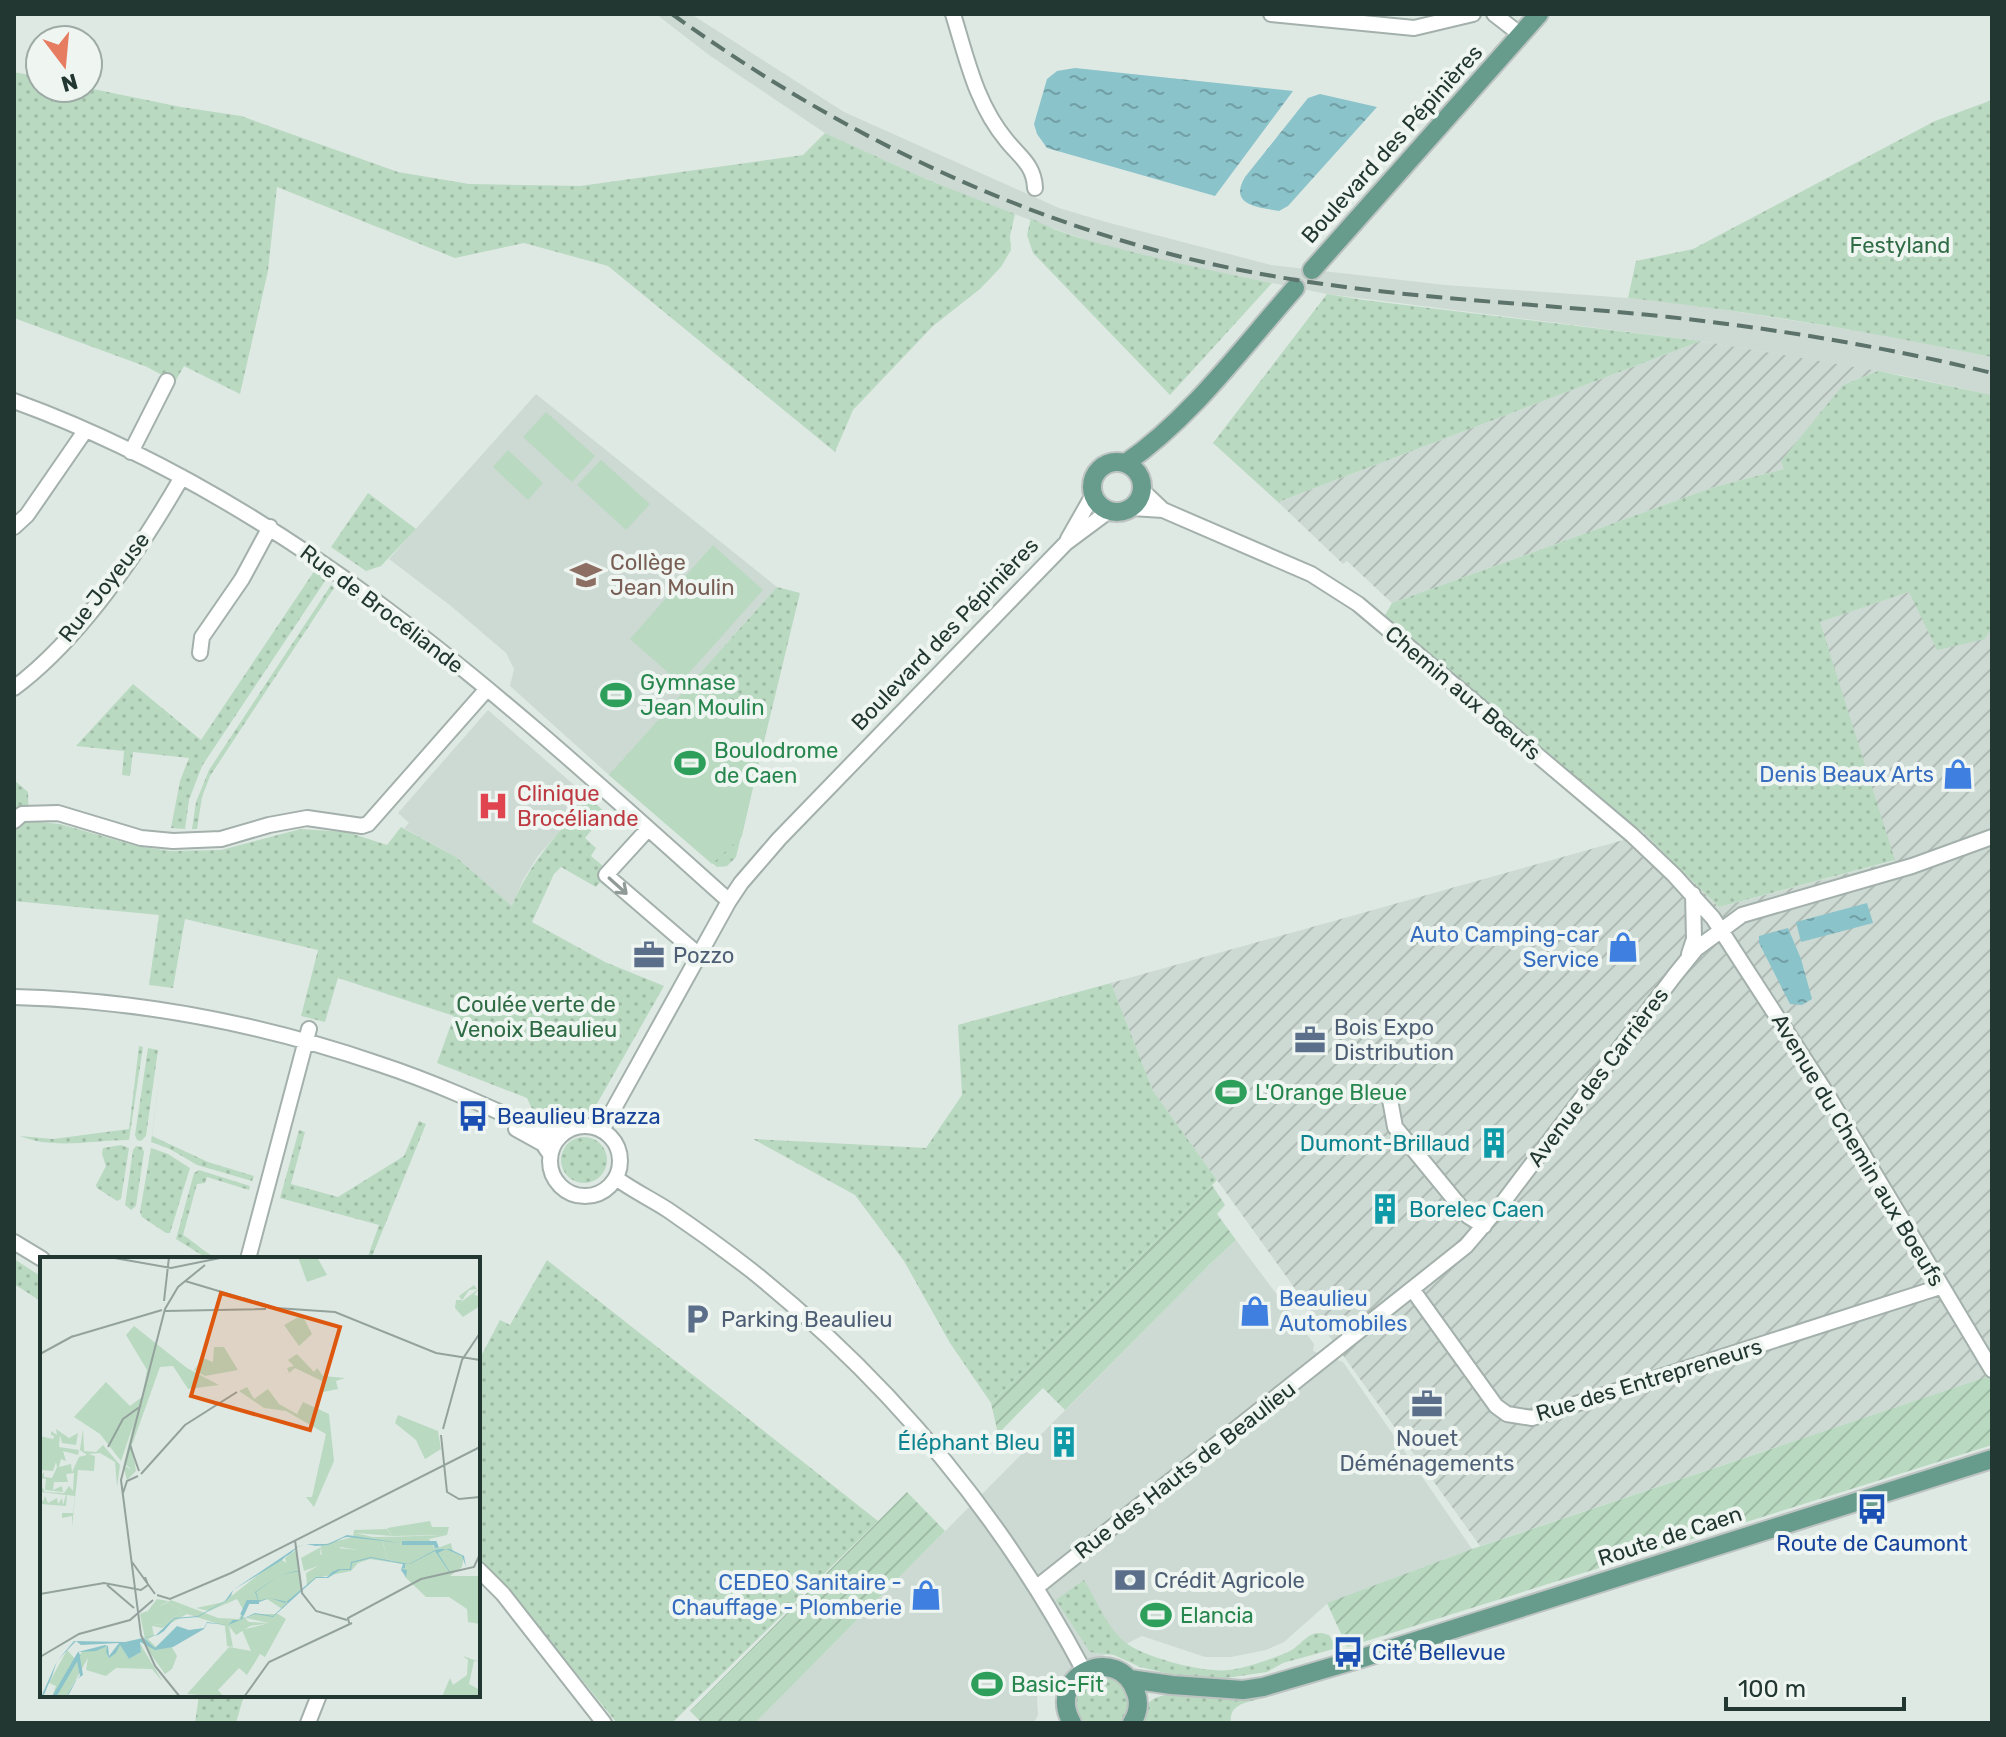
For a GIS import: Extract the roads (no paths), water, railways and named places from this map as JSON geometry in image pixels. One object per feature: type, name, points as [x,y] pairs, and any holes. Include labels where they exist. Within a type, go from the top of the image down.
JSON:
[{"type":"main road","name":"Boulevard des Pépinières","points":[[1312,270],[1539,14]]},
{"type":"main road","name":"Boulevard des Pépinières","points":[[1093,495],[1092,484],[1098,470],[1111,463],[1130,466],[1176,423],[1295,288]]},
{"type":"main road","points":[[1130,466],[1140,477],[1143,491],[1132,508]]},
{"type":"main road","points":[[1093,495],[1097,503],[1109,511]]},
{"type":"main road","name":"Boulevard des Pépinières","points":[[1109,511],[1119,513],[1132,508]]},
{"type":"main road","name":"Route de Caen","points":[[1084,1671],[1112,1668],[1129,1679],[1172,1685],[1243,1690],[1263,1687],[1992,1459]]},
{"type":"main road","points":[[1067,1720],[1066,1695],[1084,1671]]},
{"type":"main road","points":[[1129,1679],[1134,1685],[1137,1716]]},
{"type":"main road","points":[[1137,1716],[1146,1696],[1172,1685]]},
{"type":"street","points":[[953,14],[973,84],[986,113],[1033,171],[1035,188]]},
{"type":"street","points":[[1271,14],[1414,28],[1473,14]]},
{"type":"street","points":[[1494,14],[1521,35]]},
{"type":"street","points":[[131,452],[167,381]]},
{"type":"street","name":"Rue de Brocéliande","points":[[14,401],[182,477],[270,527],[397,614],[729,901]]},
{"type":"street","points":[[14,527],[27,515],[85,431]]},
{"type":"street","name":"Rue Joyeuse","points":[[14,688],[51,654],[91,608],[138,547],[182,477]]},
{"type":"street","name":"Chemin aux Bœufs","points":[[1143,491],[1163,510]]},
{"type":"street","name":"Boulevard des Pépinières","points":[[1066,543],[1093,495]]},
{"type":"street","name":"Chemin aux Bœufs","points":[[1132,508],[1163,510],[1311,574],[1358,604],[1621,825],[1693,894],[1723,931]]},
{"type":"street","name":"Boulevard des Pépinières","points":[[602,1130],[729,901],[779,839],[1066,543],[1109,511]]},
{"type":"street","points":[[200,653],[202,637],[242,579],[270,527]]},
{"type":"street","points":[[14,821],[22,814],[58,813],[141,838],[182,842],[221,839],[307,818],[362,826],[368,824],[487,689]]},
{"type":"street","points":[[648,829],[606,875],[699,955]]},
{"type":"street","name":"Avenue des Carrières","points":[[1333,1353],[1466,1246],[1686,962],[1707,940],[1742,915],[1912,866],[1992,837]]},
{"type":"street","points":[[1686,962],[1694,939],[1693,894]]},
{"type":"street","name":"Avenue du Chemin aux Boeufs","points":[[1723,931],[1827,1094],[1992,1370]]},
{"type":"street","points":[[14,997],[159,1009],[306,1040],[381,1064],[548,1134],[562,1134],[581,1126],[602,1130],[617,1145],[620,1156],[616,1178],[599,1194],[575,1195],[555,1180],[550,1154],[562,1134]]},
{"type":"street","points":[[14,1006],[83,1010],[306,1040],[527,1134],[543,1144],[550,1154]]},
{"type":"street","points":[[249,1257],[306,1040]]},
{"type":"street","points":[[1389,1094],[1395,1127],[1468,1216],[1484,1226]]},
{"type":"street","points":[[616,1178],[669,1211],[744,1265],[850,1356],[951,1467],[1037,1587],[1084,1671]]},
{"type":"street","points":[[14,1242],[40,1258]]},
{"type":"street","name":"Rue des Entrepreneurs","points":[[1412,1289],[1496,1406],[1507,1414],[1532,1418],[1940,1287]]},
{"type":"street","name":"Rue des Hauts de Beaulieu","points":[[1037,1587],[1333,1353]]},
{"type":"street","points":[[480,1571],[503,1594],[604,1723]]},
{"type":"street","points":[[308,1723],[318,1697]]},
{"type":"water","points":[[1075,68],[1293,91],[1215,196],[1047,148],[1034,124],[1047,79],[1057,71]]},
{"type":"water","points":[[1320,94],[1377,107],[1288,206],[1279,211],[1248,203],[1240,194],[1245,177],[1308,98]]},
{"type":"water","points":[[1867,903],[1873,923],[1801,942],[1796,922]]},
{"type":"water","points":[[1788,928],[1812,999],[1802,1005],[1790,1004],[1759,943],[1759,936]]},
{"type":"railway","points":[[672,14],[740,60],[881,143],[1030,209],[1186,258],[1267,275],[1367,290],[1751,327],[1872,347],[1992,373]]},
{"type":"place","name":"Collège Jean Moulin","points":[[586,575]]},
{"type":"place","name":"Gymnase Jean Moulin","points":[[616,695]]},
{"type":"place","name":"Boulodrome de Caen","points":[[690,763]]},
{"type":"place","name":"Denis Beaux Arts","points":[[1958,774]]},
{"type":"place","name":"Clinique Brocéliande","points":[[493,806]]},
{"type":"place","name":"Auto Camping-car Service","points":[[1623,947]]},
{"type":"place","name":"Pozzo","points":[[649,955]]},
{"type":"place","name":"Bois Expo Distribution","points":[[1310,1040]]},
{"type":"place","name":"L'Orange Bleue","points":[[1231,1092]]},
{"type":"place","name":"Beaulieu Brazza","points":[[473,1116]]},
{"type":"place","name":"Dumont-Brillaud","points":[[1494,1143]]},
{"type":"place","name":"Borelec Caen","points":[[1385,1209]]},
{"type":"place","name":"Beaulieu Automobiles","points":[[1255,1311]]},
{"type":"place","name":"Parking Beaulieu","points":[[697,1319]]},
{"type":"place","name":"Nouet Déménagements","points":[[1427,1404]]},
{"type":"place","name":"Éléphant Bleu","points":[[1064,1442]]},
{"type":"place","name":"Route de Caumont","points":[[1872,1509]]},
{"type":"place","name":"Crédit Agricole","points":[[1130,1580]]},
{"type":"place","name":"CEDEO Sanitaire - Chauffage - Plomberie","points":[[926,1595]]},
{"type":"place","name":"Elancia","points":[[1156,1615]]},
{"type":"place","name":"Cité Bellevue","points":[[1348,1652]]},
{"type":"place","name":"Basic-Fit","points":[[987,1684]]},
{"type":"park label","name":"Festyland","points":[[1900,245]]},
{"type":"park label","name":"Coulée verte de Venoix Beaulieu","points":[[536,1016]]}]
